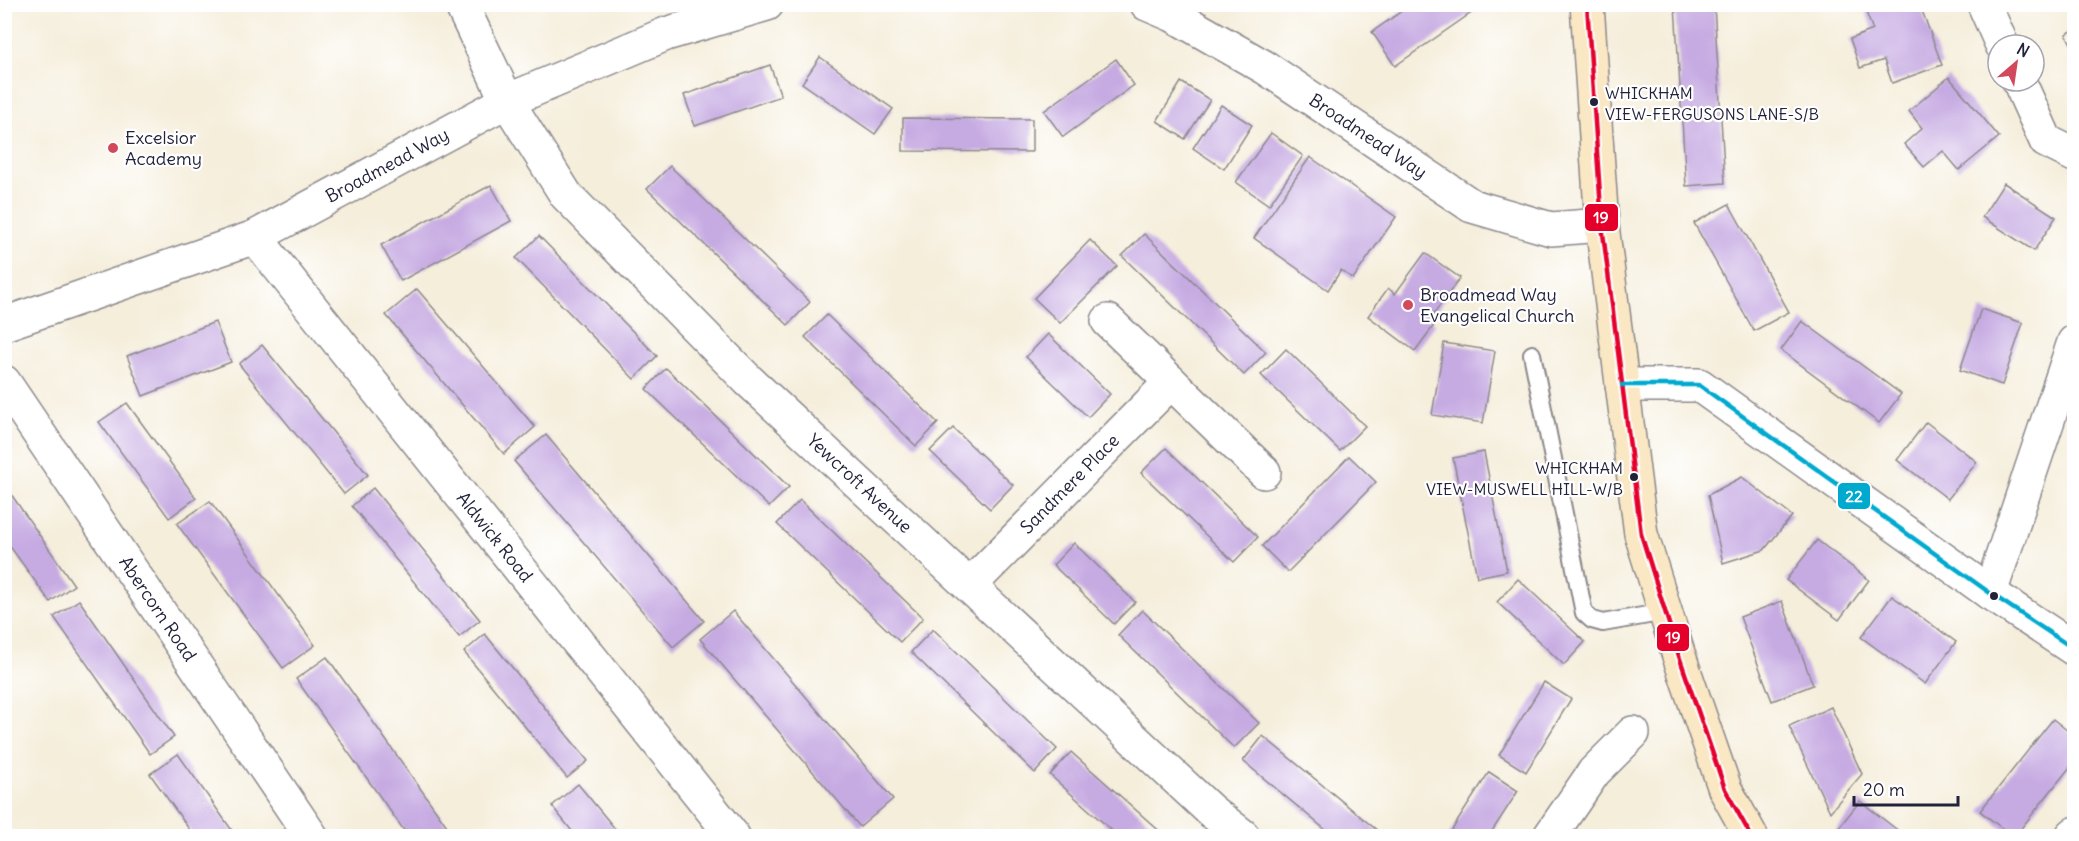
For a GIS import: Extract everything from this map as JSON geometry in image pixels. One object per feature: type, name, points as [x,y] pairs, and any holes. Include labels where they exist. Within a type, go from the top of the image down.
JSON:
[{"type":"main road","points":[[1587,4],[1602,225],[1641,534],[1725,789],[1751,837]]},
{"type":"street","name":"Yewcroft Avenue","points":[[461,4],[507,101],[566,195],[748,380],[1211,811],[1243,837]]},
{"type":"street","name":"Broadmead Way","points":[[4,324],[255,237],[507,101],[666,34],[766,4]]},
{"type":"street","name":"Broadmead Way","points":[[1147,4],[1173,15],[1266,68],[1472,206],[1551,229],[1602,225]]},
{"type":"street","points":[[1984,4],[1997,33]]},
{"type":"street","points":[[2024,93],[2046,141],[2074,155]]},
{"type":"street","name":"Aldwick Road","points":[[255,237],[733,837]]},
{"type":"street","points":[[1108,321],[1264,472]]},
{"type":"street","points":[[1990,593],[2074,342]]},
{"type":"street","name":"Abercorn Road","points":[[4,382],[311,837]]},
{"type":"street","name":"Sandmere Place","points":[[970,585],[1172,382]]},
{"type":"street","points":[[1622,385],[1699,386],[1990,593],[2074,649]]},
{"type":"street","points":[[1550,837],[1594,772],[1633,733]]},
{"type":"lane","points":[[1532,354],[1584,613],[1592,620],[1603,623],[1665,612]]},
{"type":"building","points":[[1412,4],[1484,4],[1395,66],[1372,32]]},
{"type":"building","points":[[1675,5],[1714,5],[1725,183],[1686,186]]},
{"type":"building","points":[[1881,5],[1920,5],[1942,65],[1892,83],[1884,60],[1860,68],[1850,39],[1873,30],[1865,10]]},
{"type":"building","points":[[2074,30],[2074,50],[2066,34]]},
{"type":"building","points":[[820,57],[893,109],[875,134],[802,83]]},
{"type":"building","points":[[1116,59],[1134,85],[1063,137],[1044,111]]},
{"type":"building","points":[[770,65],[781,96],[695,126],[684,95]]},
{"type":"building","points":[[1949,77],[1999,137],[1959,170],[1943,151],[1924,167],[1904,144],[1922,128],[1909,111]]},
{"type":"building","points":[[1181,82],[1210,100],[1185,139],[1157,121]]},
{"type":"building","points":[[1221,105],[1252,125],[1224,169],[1193,148]]},
{"type":"building","points":[[903,118],[1032,119],[1032,152],[903,151]]},
{"type":"building","points":[[1271,133],[1303,156],[1269,205],[1236,182]]},
{"type":"building","points":[[1310,157],[1396,217],[1353,279],[1341,270],[1328,290],[1254,238]]},
{"type":"building","points":[[670,166],[810,302],[788,325],[647,189]]},
{"type":"building","points":[[2004,183],[2056,217],[2034,251],[1982,217]]},
{"type":"building","points":[[491,185],[511,221],[401,281],[381,245]]},
{"type":"building","points":[[1729,204],[1789,312],[1754,331],[1694,223]]},
{"type":"building","points":[[1144,234],[1266,352],[1244,375],[1122,256]]},
{"type":"building","points":[[539,236],[657,356],[634,379],[516,258]]},
{"type":"building","points":[[1090,240],[1117,266],[1060,323],[1034,298]]},
{"type":"building","name":"Broadmead Way Evangelical Church","points":[[1425,253],[1460,278],[1430,319],[1435,324],[1415,351],[1368,316],[1388,288],[1395,294]]},
{"type":"building","points":[[417,289],[535,427],[504,454],[386,315]]},
{"type":"building","points":[[1981,309],[2023,323],[2002,385],[1960,370]]},
{"type":"building","points":[[827,315],[938,423],[916,446],[805,337]]},
{"type":"building","points":[[1802,321],[1901,394],[1879,423],[1781,350]]},
{"type":"building","points":[[215,322],[231,362],[143,396],[127,356]]},
{"type":"building","points":[[1048,334],[1110,394],[1088,417],[1026,357]]},
{"type":"building","points":[[1444,343],[1495,351],[1483,423],[1432,415]]},
{"type":"building","points":[[262,345],[368,475],[344,494],[239,364]]},
{"type":"building","points":[[1286,349],[1365,426],[1340,451],[1261,375]]},
{"type":"building","points":[[666,368],[789,487],[769,507],[646,389]]},
{"type":"building","points":[[127,403],[196,498],[169,518],[99,422]]},
{"type":"building","points":[[1926,422],[1977,462],[1948,499],[1897,460]]},
{"type":"building","points":[[953,428],[1013,485],[990,509],[930,451]]},
{"type":"building","points":[[546,435],[704,621],[673,647],[514,461]]},
{"type":"building","points":[[1166,448],[1258,537],[1234,562],[1141,473]]},
{"type":"building","points":[[1484,452],[1507,571],[1477,577],[1453,458]]},
{"type":"building","points":[[1349,456],[1376,482],[1288,572],[1262,546]]},
{"type":"building","points":[[1742,477],[1792,516],[1764,550],[1723,563],[1708,495]]},
{"type":"building","points":[[4,484],[74,585],[50,602],[4,538]]},
{"type":"building","points":[[373,488],[480,620],[459,637],[352,506]]},
{"type":"building","points":[[800,500],[923,618],[900,642],[777,524]]},
{"type":"building","points":[[210,501],[315,645],[283,668],[177,524]]},
{"type":"building","points":[[1817,540],[1869,580],[1839,620],[1786,580]]},
{"type":"building","points":[[1074,543],[1135,602],[1114,624],[1053,565]]},
{"type":"building","points":[[1518,579],[1585,642],[1564,665],[1497,602]]},
{"type":"building","points":[[1892,596],[1956,642],[1925,684],[1861,637]]},
{"type":"building","points":[[79,600],[174,737],[150,754],[54,617]]},
{"type":"building","points":[[1782,601],[1813,685],[1772,701],[1740,617]]},
{"type":"building","points":[[1142,610],[1259,723],[1234,748],[1118,635]]},
{"type":"building","points":[[733,611],[893,799],[860,827],[700,639]]},
{"type":"building","points":[[933,629],[1057,749],[1035,773],[911,652]]},
{"type":"building","points":[[485,634],[588,761],[567,778],[464,652]]},
{"type":"building","points":[[327,657],[454,836],[408,836],[296,679]]},
{"type":"building","points":[[1544,682],[1571,699],[1526,772],[1499,755]]},
{"type":"building","points":[[1831,707],[1862,774],[1830,812],[1789,726]]},
{"type":"building","points":[[2053,719],[2074,736],[2074,762],[2015,836],[2012,836],[1980,811]]},
{"type":"building","points":[[1263,736],[1384,836],[1333,836],[1243,761]]},
{"type":"building","points":[[1071,752],[1165,836],[1118,836],[1050,775]]},
{"type":"building","points":[[178,754],[236,836],[194,836],[150,774]]},
{"type":"building","points":[[1489,772],[1518,791],[1489,836],[1448,836]]},
{"type":"building","points":[[578,784],[621,836],[576,836],[552,806]]},
{"type":"building","points":[[1860,801],[1905,836],[1832,836]]},
{"type":"transit line","name":"19","points":[[1587,4],[1602,225],[1641,534],[1679,656],[1725,789],[1751,836]]},
{"type":"transit line","name":"22","points":[[1622,385],[1699,385],[1990,593],[2074,649]]},
{"type":"place","name":"WHICKHAM VIEW-FERGUSONS LANE-S/B","points":[[1594,102]]},
{"type":"place","name":"Excelsior Academy","points":[[113,148]]},
{"type":"place","name":"Broadmead Way Evangelical Church","points":[[1408,305]]},
{"type":"place","name":"WHICKHAM VIEW-MUSWELL HILL-W/B","points":[[1634,477]]}]
